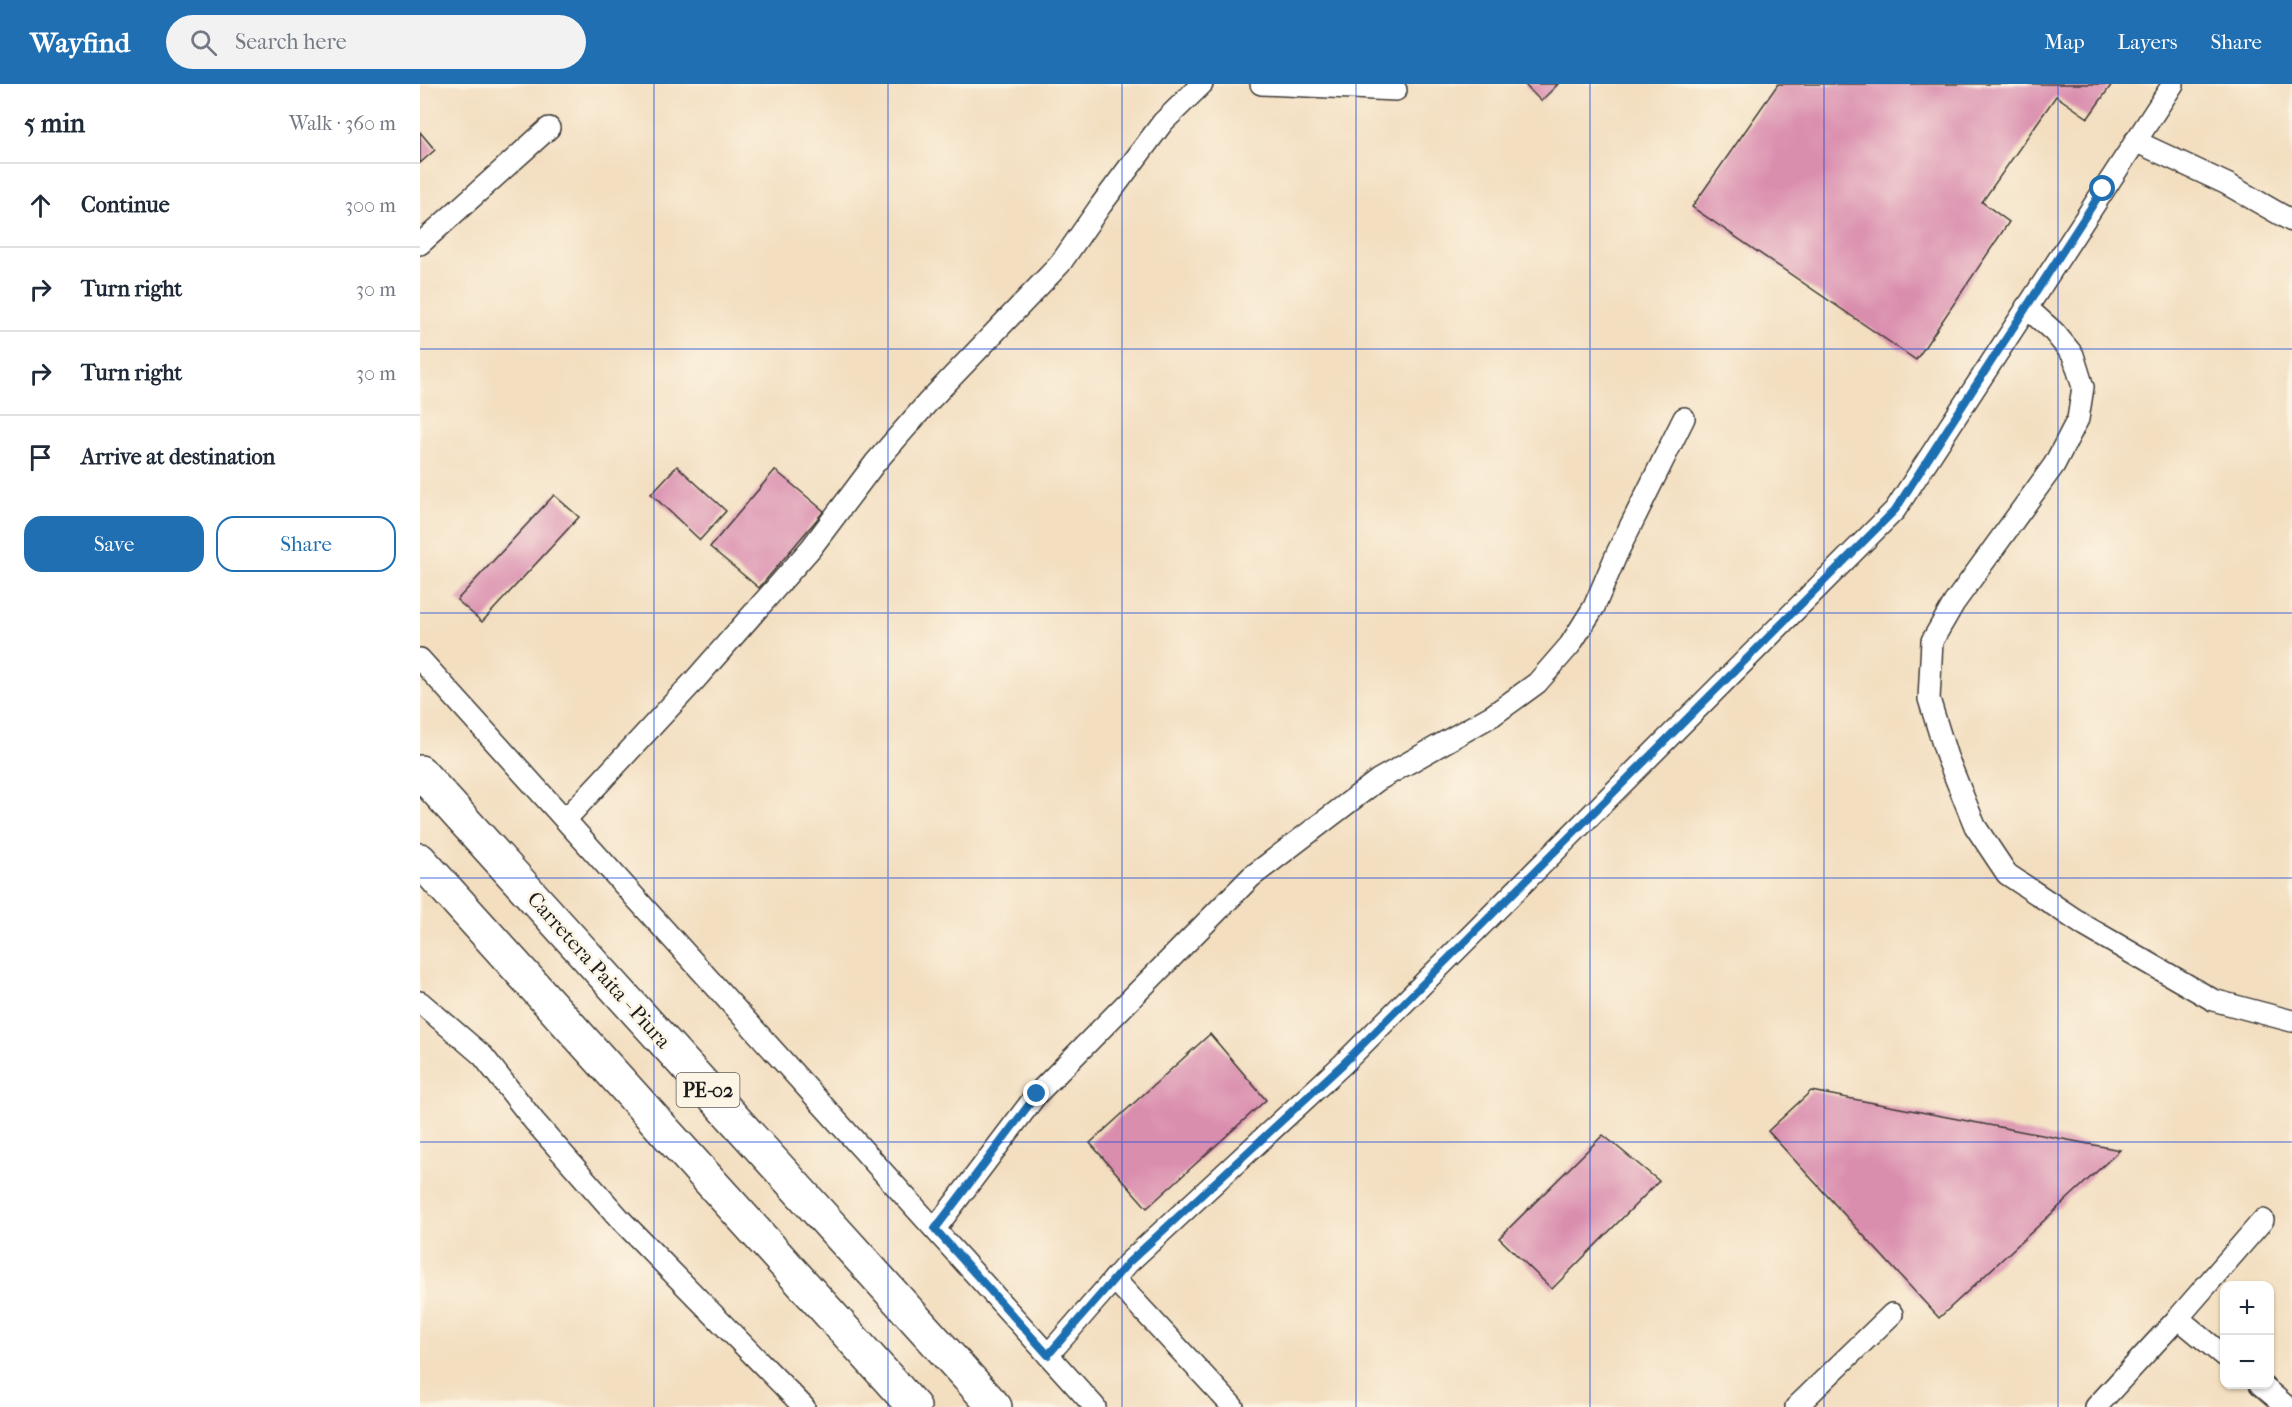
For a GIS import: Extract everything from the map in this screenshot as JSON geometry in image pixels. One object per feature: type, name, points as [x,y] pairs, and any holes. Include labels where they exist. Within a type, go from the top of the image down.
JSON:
[{"type":"highway","name":"Carretera Paita - Piura","points":[[420,772],[995,1407]]},
{"type":"highway","name":"PE-02","points":[[420,860],[914,1407]]},
{"type":"lane","points":[[566,819],[687,689],[811,548],[875,463],[929,400],[1060,264],[1163,122],[1202,84]]},
{"type":"lane","points":[[1261,84],[1396,90]]},
{"type":"lane","points":[[1048,1355],[1128,1263],[1343,1064],[1895,510],[2173,84]]},
{"type":"lane","points":[[420,244],[549,128]]},
{"type":"lane","points":[[2135,141],[2227,184],[2292,221]]},
{"type":"lane","points":[[2026,307],[2054,332],[2073,355],[2083,387],[2078,419],[2054,465],[1954,603],[1932,641],[1929,699],[1947,757],[1975,826],[2007,874],[2085,926],[2213,1000],[2292,1021]]},
{"type":"lane","points":[[935,1229],[1037,1094],[1251,877],[1378,780],[1493,715],[1537,683],[1570,645],[1594,607],[1618,550],[1684,418]]},
{"type":"lane","points":[[420,660],[1095,1407]]},
{"type":"lane","points":[[420,1002],[483,1056],[534,1121],[620,1219],[804,1407]]},
{"type":"lane","points":[[2096,1407],[2178,1318],[2263,1220]]},
{"type":"lane","points":[[1113,1279],[1233,1407]]},
{"type":"lane","points":[[1796,1407],[1892,1314]]},
{"type":"lane","points":[[2178,1318],[2220,1353]]},
{"type":"lane","points":[[2266,1389],[2287,1407]]},
{"type":"building","points":[[1524,84],[1558,84],[1541,101]]},
{"type":"building","points":[[1778,84],[2112,84],[2088,118],[2056,96],[1982,202],[2009,222],[1916,360],[1692,207]]},
{"type":"building","points":[[420,132],[435,150],[420,163]]},
{"type":"building","points":[[677,466],[726,511],[700,540],[651,494]]},
{"type":"building","points":[[775,470],[824,511],[759,588],[710,547]]},
{"type":"building","points":[[554,495],[579,517],[482,622],[457,600]]},
{"type":"building","points":[[1210,1034],[1266,1100],[1147,1208],[1090,1143]]},
{"type":"building","points":[[1811,1091],[2120,1150],[1939,1318],[1768,1131]]},
{"type":"building","points":[[1603,1135],[1659,1181],[1552,1289],[1499,1238]]},
{"type":"route","points":[[1037,1094],[935,1229],[1048,1355],[1128,1263],[1343,1064],[1895,510],[2103,189]]}]
